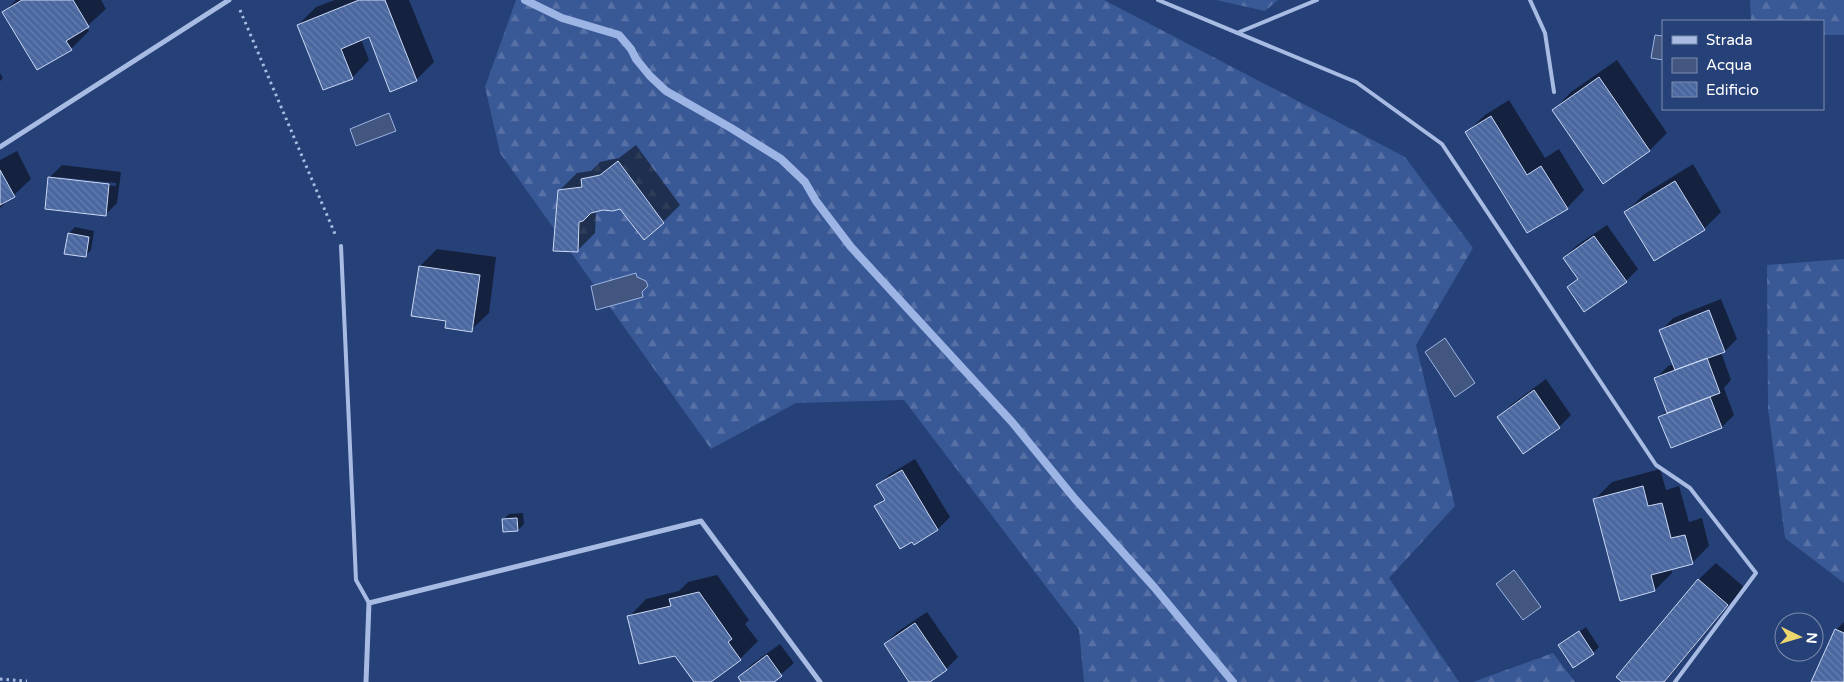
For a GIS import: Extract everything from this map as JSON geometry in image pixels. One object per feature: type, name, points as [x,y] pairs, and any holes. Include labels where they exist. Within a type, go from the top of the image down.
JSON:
[{"type":"street","points":[[0,147],[229,0]]},
{"type":"street","points":[[366,682],[369,603],[701,521],[820,682]]},
{"type":"lane","points":[[1158,0],[1356,82],[1442,144],[1656,465],[1690,488],[1756,573],[1675,682]]},
{"type":"lane","points":[[1236,33],[1317,0]]},
{"type":"lane","points":[[1530,0],[1545,33],[1554,92]]},
{"type":"lane","points":[[341,246],[356,580],[369,603]]},
{"type":"path","points":[[239,9],[341,246]]},
{"type":"path","points":[[0,679],[27,681]]},
{"type":"green space","points":[[516,0],[1104,0],[1405,157],[1473,248],[1416,345],[1455,506],[1389,578],[1459,682],[1084,682],[1079,630],[904,400],[796,403],[711,449],[500,153],[485,87]]},
{"type":"green space","points":[[1216,0],[1278,0],[1265,11]]},
{"type":"green space","points":[[1750,0],[1844,0],[1844,35],[1824,35],[1824,20],[1751,20]]},
{"type":"green space","points":[[1844,259],[1844,583],[1785,538],[1768,409],[1767,265]]},
{"type":"green space","points":[[1553,653],[1575,682],[1473,682]]},
{"type":"water","points":[[1655,35],[1662,36],[1662,60],[1651,58]]},
{"type":"water","points":[[389,113],[396,131],[356,146],[350,129]]},
{"type":"water","points":[[636,273],[637,277],[646,281],[648,286],[642,292],[643,297],[596,310],[591,286]]},
{"type":"water","points":[[1445,338],[1475,383],[1455,397],[1425,352]]},
{"type":"water","points":[[1514,570],[1541,607],[1523,620],[1496,584]]},
{"type":"building","points":[[22,0],[73,0],[89,27],[66,41],[72,50],[37,70],[2,12]]},
{"type":"building","points":[[359,0],[385,0],[417,81],[390,92],[369,37],[341,49],[353,79],[323,90],[297,25]]},
{"type":"building","points":[[1599,77],[1650,151],[1603,184],[1552,110]]},
{"type":"building","points":[[1491,116],[1527,175],[1541,166],[1568,209],[1527,233],[1465,132]]},
{"type":"building","points":[[618,161],[664,223],[644,240],[620,209],[591,213],[583,221],[579,222],[578,252],[553,251],[558,190],[582,187],[581,179],[600,175]]},
{"type":"building","points":[[0,170],[15,197],[0,205]]},
{"type":"building","points":[[48,177],[109,184],[106,216],[45,209]]},
{"type":"building","points":[[1675,181],[1705,230],[1654,261],[1624,212]]},
{"type":"building","points":[[68,233],[89,237],[86,257],[64,254]]},
{"type":"building","points":[[1594,236],[1627,282],[1584,312],[1567,287],[1578,279],[1563,258]]},
{"type":"building","points":[[419,266],[480,275],[472,332],[445,328],[446,321],[411,316]]},
{"type":"building","points":[[1709,310],[1725,352],[1675,370],[1659,330]]},
{"type":"building","points":[[1707,358],[1720,393],[1667,413],[1654,378]]},
{"type":"building","points":[[1534,390],[1560,428],[1523,454],[1497,417]]},
{"type":"building","points":[[1710,397],[1722,428],[1671,448],[1658,417]]},
{"type":"building","points":[[902,470],[938,530],[914,545],[912,542],[900,549],[874,506],[885,500],[876,485]]},
{"type":"building","points":[[1643,486],[1648,506],[1662,503],[1671,538],[1685,535],[1693,564],[1651,575],[1655,591],[1620,601],[1593,499]]},
{"type":"building","points":[[517,518],[518,531],[503,532],[502,519]]},
{"type":"building","points":[[1698,579],[1728,605],[1664,682],[1622,682],[1616,677]]},
{"type":"building","points":[[699,592],[732,639],[728,642],[741,660],[711,682],[694,682],[675,656],[639,664],[627,616],[671,606],[669,599]]},
{"type":"building","points":[[915,623],[947,670],[930,682],[909,682],[884,644]]},
{"type":"building","points":[[1835,629],[1844,633],[1844,682],[1811,682],[1820,662],[1824,662],[1824,653]]},
{"type":"building","points":[[1579,631],[1594,654],[1573,668],[1558,645]]},
{"type":"building","points":[[767,655],[782,676],[774,682],[741,682],[738,677]]},
{"type":"waterway","points":[[525,0],[562,18],[619,35],[650,76],[666,91],[781,159],[805,182],[816,201],[851,247],[1012,422],[1075,499],[1154,587],[1233,682]]}]
